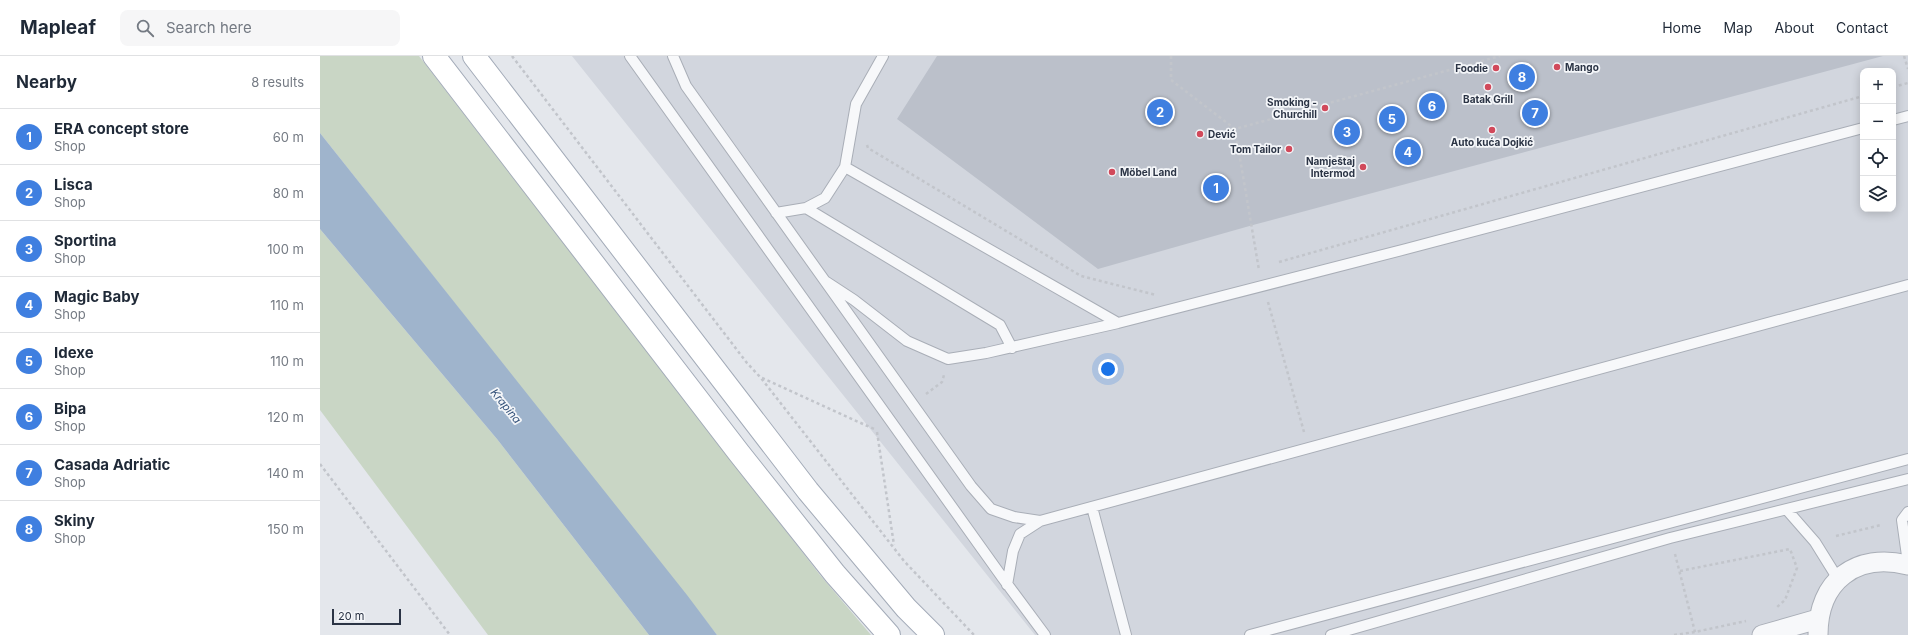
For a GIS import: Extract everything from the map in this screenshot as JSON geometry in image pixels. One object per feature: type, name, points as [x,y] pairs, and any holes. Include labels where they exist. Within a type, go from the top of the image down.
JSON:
[{"type":"main road","points":[[434,56],[739,453],[835,574],[889,635]]},
{"type":"main road","points":[[474,56],[808,491],[906,608],[933,635]]},
{"type":"street","points":[[1762,635],[1818,627],[1822,602],[1831,587],[1838,579],[1858,566],[1874,561],[1892,561],[1908,564]]},
{"type":"lane","points":[[630,56],[1007,585],[1045,635]]},
{"type":"lane","points":[[673,56],[686,86],[971,486],[991,509],[1014,517],[1040,521]]},
{"type":"lane","points":[[776,213],[806,208],[825,198],[845,167],[856,104],[883,56]]},
{"type":"lane","points":[[1896,119],[1908,116]]},
{"type":"lane","points":[[825,281],[854,300],[907,341],[948,359],[1012,348],[1118,323],[1860,129]]},
{"type":"lane","points":[[845,167],[1118,323]]},
{"type":"lane","points":[[806,208],[1000,325],[1012,348]]},
{"type":"lane","points":[[1007,585],[1013,551],[1020,534],[1040,521],[1908,285]]},
{"type":"lane","points":[[1250,635],[1908,459]]},
{"type":"lane","points":[[1331,635],[1670,538],[1787,510],[1908,478]]},
{"type":"lane","points":[[1092,507],[1126,635]]},
{"type":"lane","points":[[1787,510],[1815,542],[1838,579]]},
{"type":"lane","points":[[1908,512],[1902,520],[1908,564]]},
{"type":"path","points":[[512,56],[747,362],[904,561],[973,634]]},
{"type":"path","points":[[1171,56],[1171,80],[1235,129],[1500,56]]},
{"type":"path","points":[[1904,56],[1908,69]]},
{"type":"path","points":[[1896,86],[1908,83]]},
{"type":"path","points":[[1274,264],[1860,97]]},
{"type":"path","points":[[866,142],[868,148],[1081,276],[1164,297]]},
{"type":"path","points":[[1251,270],[1266,266]]},
{"type":"path","points":[[761,378],[877,430]]},
{"type":"path","points":[[320,464],[450,635]]},
{"type":"path","points":[[1836,536],[1881,525]]},
{"type":"path","points":[[1670,538],[1695,632]]},
{"type":"path","points":[[1680,572],[1790,549],[1797,568],[1785,600],[1772,611]]},
{"type":"path","points":[[1674,635],[1750,620]]},
{"type":"shaded area","points":[[572,56],[1908,56],[1908,635],[1035,635]]},
{"type":"green space","points":[[320,56],[419,56],[820,575],[871,635],[717,635],[320,133]]},
{"type":"green space","points":[[320,229],[497,439],[649,635],[488,635],[320,410]]},
{"type":"water","name":"Krapina","points":[[320,133],[687,595],[717,635],[649,635],[497,439],[320,229]]},
{"type":"building","points":[[937,56],[1883,56],[1253,225],[1098,269],[897,119]]},
{"type":"place","name":"Mango","points":[[1557,67]]},
{"type":"place","name":"Foodie","points":[[1496,68]]},
{"type":"place","name":"Skiny","points":[[1522,77]]},
{"type":"place","name":"Batak Grill","points":[[1488,87]]},
{"type":"place","name":"Bipa","points":[[1432,106]]},
{"type":"place","name":"Smoking - Churchill","points":[[1325,108]]},
{"type":"place","name":"Lisca","points":[[1160,112]]},
{"type":"place","name":"Casada Adriatic","points":[[1535,113]]},
{"type":"place","name":"Idexe","points":[[1392,119]]},
{"type":"place","name":"Auto kuća Dojkić","points":[[1492,130]]},
{"type":"place","name":"Sportina","points":[[1347,132]]},
{"type":"place","name":"Dević","points":[[1200,134]]},
{"type":"place","name":"Tom Tailor","points":[[1289,149]]},
{"type":"place","name":"Magic Baby","points":[[1408,152]]},
{"type":"place","name":"Namještaj Intermod","points":[[1363,167]]},
{"type":"place","name":"Möbel Land","points":[[1112,172]]},
{"type":"place","name":"ERA concept store","points":[[1216,188]]}]
